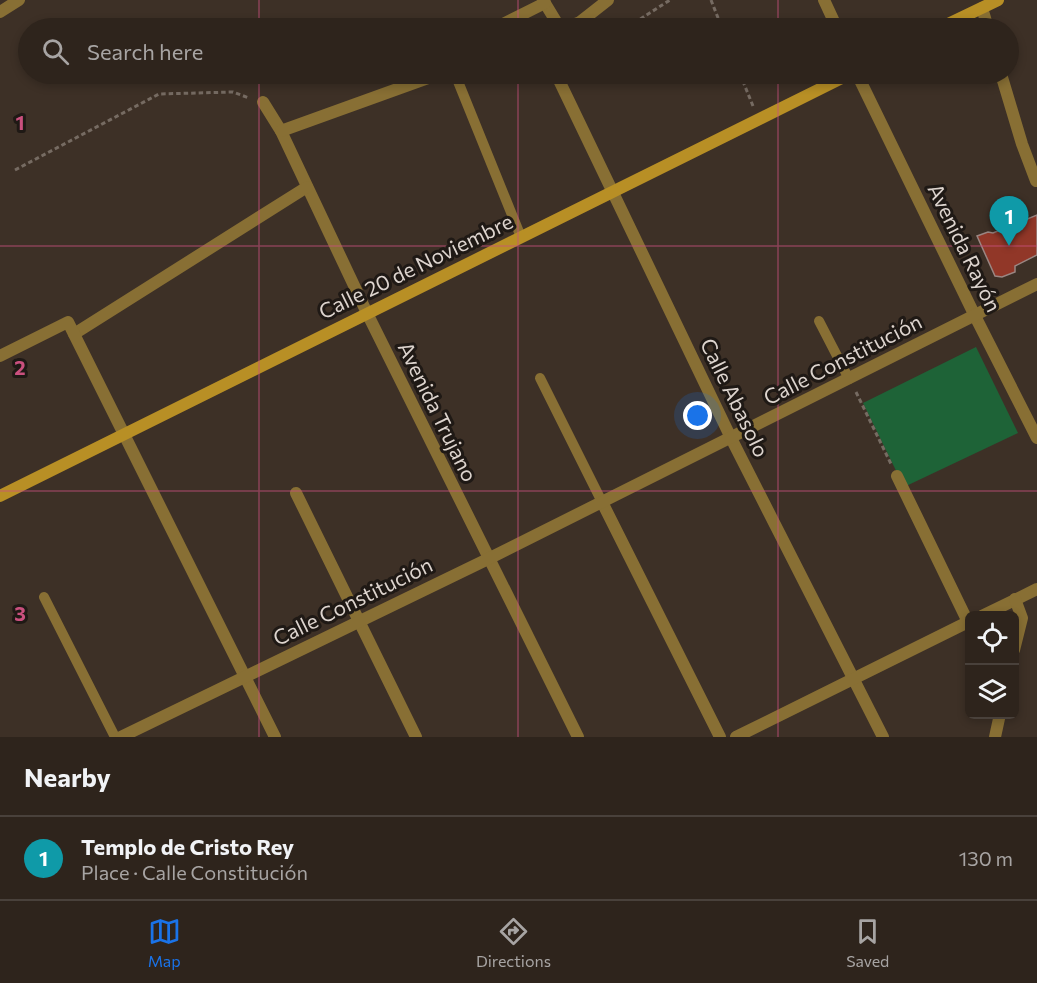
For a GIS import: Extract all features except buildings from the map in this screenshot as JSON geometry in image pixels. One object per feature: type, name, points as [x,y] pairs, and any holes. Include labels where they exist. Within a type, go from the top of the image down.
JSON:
[{"type":"main road","points":[[961,18],[998,0]]},
{"type":"main road","name":"Calle 20 de Noviembre","points":[[0,496],[830,84]]},
{"type":"street","points":[[0,12],[19,0]]},
{"type":"street","points":[[585,18],[608,0]]},
{"type":"street","points":[[824,0],[832,18]]},
{"type":"street","points":[[514,18],[544,2],[552,18]]},
{"type":"street","points":[[982,8],[985,18]]},
{"type":"street","points":[[281,131],[411,84]]},
{"type":"street","name":"Calle Abasolo","points":[[560,84],[731,438],[883,737]]},
{"type":"street","name":"Avenida Rayón","points":[[862,84],[1037,438]]},
{"type":"street","points":[[1004,84],[1036,181]]},
{"type":"street","name":"Avenida Trujano","points":[[263,102],[281,131],[367,313],[579,737]]},
{"type":"street","points":[[0,356],[71,328],[308,187]]},
{"type":"street","name":"Calle Constitución","points":[[121,737],[488,559],[1037,284]]},
{"type":"street","points":[[71,328],[275,737]]},
{"type":"street","points":[[897,476],[965,614]]},
{"type":"street","points":[[296,494],[416,737]]},
{"type":"street","points":[[602,502],[720,737]]},
{"type":"street","points":[[990,611],[1037,589]]},
{"type":"street","points":[[1015,599],[1022,618],[1019,630]]},
{"type":"street","points":[[736,737],[965,624]]},
{"type":"street","points":[[995,737],[999,719]]},
{"type":"lane","points":[[459,84],[521,237]]},
{"type":"lane","points":[[819,321],[849,379]]},
{"type":"lane","points":[[540,378],[602,502]]},
{"type":"lane","points":[[44,597],[115,737]]},
{"type":"path","points":[[642,18],[670,0]]},
{"type":"path","points":[[711,0],[718,18]]},
{"type":"path","points":[[744,84],[758,119]]},
{"type":"path","points":[[15,170],[159,94],[233,92],[263,102]]},
{"type":"path","points":[[849,379],[897,476]]},
{"type":"green space","points":[[976,347],[1018,433],[904,487],[863,403]]},
{"type":"place","name":"Templo de Cristo Rey","points":[[1009,246]]}]
